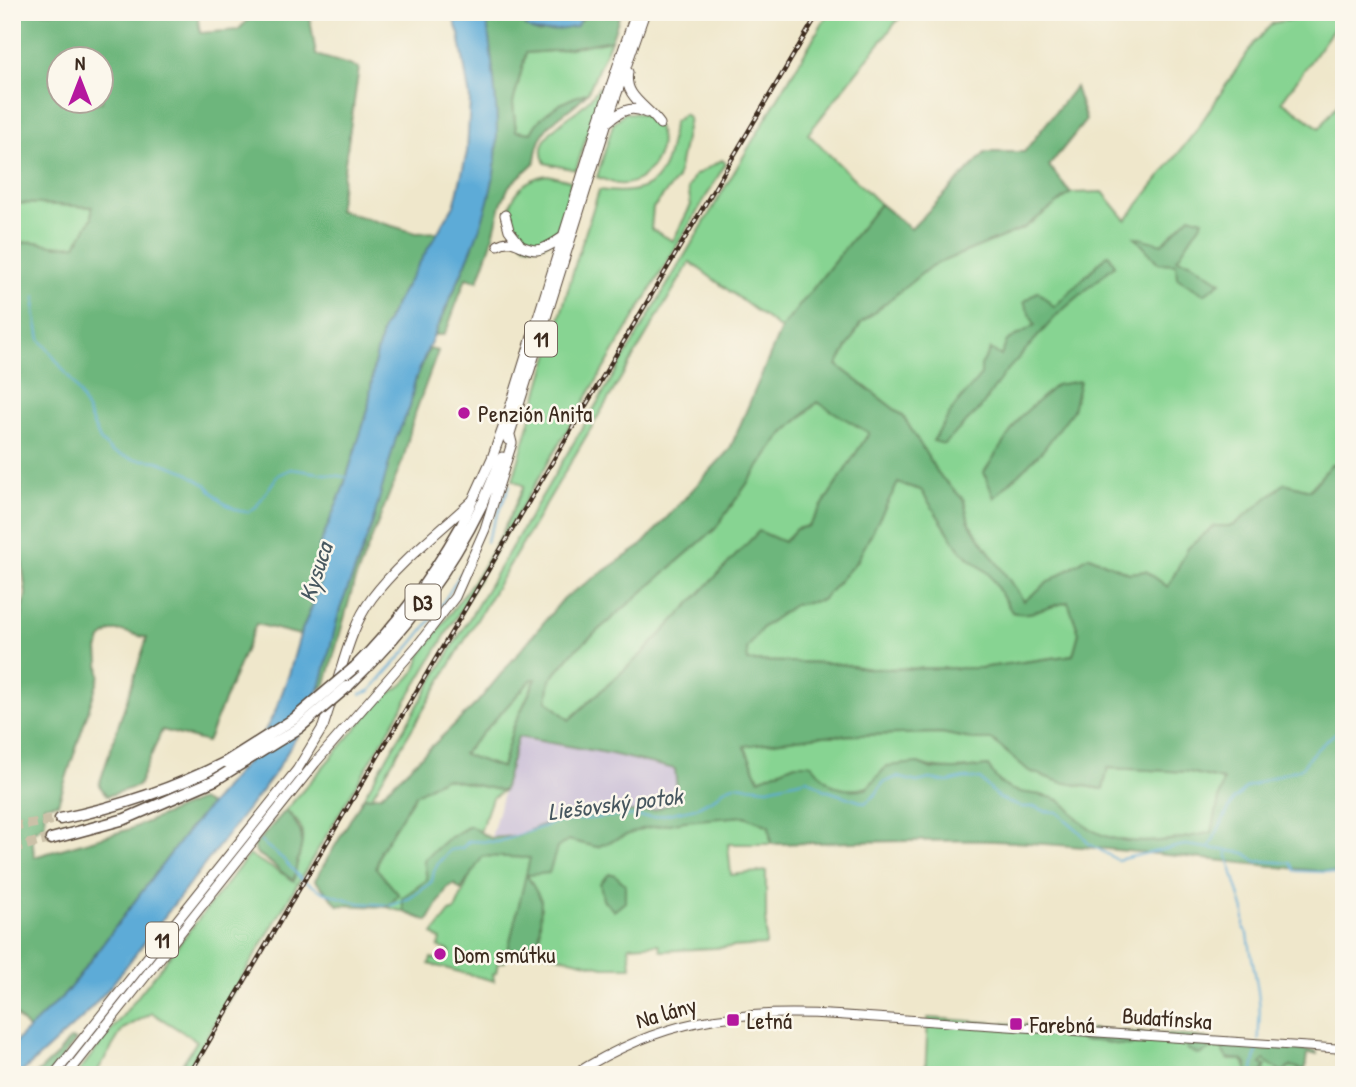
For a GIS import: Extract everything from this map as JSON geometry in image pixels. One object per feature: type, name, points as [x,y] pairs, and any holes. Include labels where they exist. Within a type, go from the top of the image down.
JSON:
[{"type":"highway","name":"D3","points":[[51,839],[135,815],[223,776],[299,728],[347,687],[403,628],[451,562],[478,502]]},
{"type":"highway","name":"D3","points":[[60,819],[151,795],[226,762],[294,719],[355,667],[396,623],[425,585],[460,528]]},
{"type":"main road","name":"11","points":[[67,1075],[251,834],[313,747],[328,713],[354,632],[368,604],[384,584],[478,502],[509,414],[636,12]]},
{"type":"main road","name":"11","points":[[54,1075],[251,834],[426,636],[455,597],[485,529],[512,443],[510,435],[607,122],[645,12]]},
{"type":"main road","points":[[607,122],[627,109],[637,109],[660,124],[636,99],[627,84],[633,58],[632,49]]},
{"type":"main road","points":[[505,215],[509,230],[520,245]]},
{"type":"main road","points":[[498,245],[508,241],[537,250],[563,237]]},
{"type":"main road","name":"D3","points":[[460,528],[478,502],[510,435]]},
{"type":"main road","points":[[73,1075],[76,1063]]},
{"type":"street","name":"Budatínska","points":[[778,1012],[1344,1049]]},
{"type":"street","name":"Na lány","points":[[573,1075],[619,1048],[665,1030],[712,1019],[778,1012]]},
{"type":"shaded area","points":[[518,737],[676,769],[678,801],[654,810],[556,819],[517,836],[491,838]]},
{"type":"green space","points":[[12,12],[134,12],[135,15],[146,12],[197,12],[200,33],[238,30],[249,19],[250,12],[309,12],[316,55],[359,68],[338,210],[416,233],[439,232],[383,329],[374,365],[368,410],[342,491],[319,547],[321,579],[300,635],[256,624],[207,742],[162,730],[138,786],[107,796],[99,785],[147,638],[111,631],[101,639],[98,650],[100,675],[58,803],[44,805],[45,824],[32,832],[34,857],[130,829],[200,800],[210,805],[66,993],[29,1030],[12,1011],[12,679],[26,594],[19,539],[13,517],[19,504],[21,484],[12,478],[12,249],[22,243],[31,242],[58,246],[76,245],[92,218],[92,207],[22,203],[12,205]]},
{"type":"green space","points":[[486,12],[519,12],[521,21],[539,33],[582,20],[585,12],[621,12],[611,40],[553,51],[526,53],[513,103],[516,131],[531,133],[548,112],[588,92],[546,129],[537,148],[535,162],[509,186],[478,281],[466,278],[447,329],[443,335],[435,335],[481,225],[493,179],[497,121]]},
{"type":"green space","points":[[829,12],[904,12],[808,134],[880,204],[781,329],[690,262],[372,796],[363,798]]},
{"type":"green space","points":[[1309,16],[1342,17],[1282,101],[1320,128],[1344,95],[1344,458],[1330,466],[1310,490],[1285,484],[1233,526],[1188,548],[1168,587],[1146,571],[1129,573],[1089,556],[1047,583],[1024,602],[969,523],[964,500],[939,476],[903,416],[837,365],[861,323],[931,266],[1024,228],[1071,193],[1103,192],[1126,220],[1195,132],[1254,43],[1273,23]]},
{"type":"green space","points":[[611,40],[588,92],[548,112],[531,133],[516,131],[513,103],[526,53],[553,51]]},
{"type":"green space","points":[[599,87],[601,89],[576,170],[545,163],[542,146],[546,138],[586,103]]},
{"type":"green space","points":[[1075,87],[1086,120],[1049,166],[1071,193],[1024,228],[931,266],[861,323],[837,365],[903,416],[939,475],[964,500],[969,523],[1024,601],[1089,556],[1129,573],[1146,571],[1168,587],[1188,548],[1214,526],[1233,526],[1285,483],[1310,490],[1330,466],[1344,458],[1344,873],[1038,843],[910,841],[771,844],[769,826],[745,816],[685,821],[641,829],[597,847],[568,840],[557,848],[549,873],[527,875],[541,900],[539,951],[508,950],[530,858],[483,856],[461,890],[454,884],[447,888],[428,921],[404,912],[402,898],[427,880],[424,860],[446,840],[470,826],[490,838],[517,836],[556,819],[654,810],[678,801],[675,769],[518,737],[503,791],[444,778],[415,795],[381,850],[376,868],[399,895],[387,907],[338,905],[315,880],[363,798],[381,795],[477,703],[564,598],[641,546],[730,449],[781,329],[880,204],[911,229],[986,152],[1024,152]],"holes":[[[817,402],[869,433],[809,526],[796,529],[784,542],[759,531],[643,653],[569,720],[547,700],[550,680],[573,652],[715,529],[780,437]],[[898,483],[921,490],[960,550],[989,574],[1012,612],[1033,612],[1068,602],[1079,633],[1073,655],[980,668],[871,669],[833,663],[748,661],[747,649],[763,627],[794,605],[822,600],[857,561]],[[532,679],[536,679],[513,728],[502,768],[463,754]],[[941,733],[976,740],[993,740],[1029,771],[1060,782],[1103,789],[1108,768],[1189,772],[1223,780],[1212,832],[1165,841],[1132,842],[1116,839],[1087,827],[1056,799],[1010,789],[995,777],[988,766],[963,769],[932,769],[918,763],[887,766],[866,789],[848,789],[834,786],[812,764],[795,764],[759,779],[744,746],[820,736]]]},
{"type":"green space","points":[[624,113],[643,114],[655,123],[660,134],[660,146],[650,169],[630,183],[618,184],[597,177],[613,124]]},
{"type":"green space","points":[[684,114],[689,118],[677,179],[653,208],[651,229],[673,241],[691,205],[688,188],[694,176],[722,160],[726,163],[184,1075],[175,1075],[197,1041],[152,1013],[123,1029],[95,1075],[76,1075],[249,855],[294,880],[302,834],[299,823],[286,810],[383,697],[401,686],[412,675],[420,656],[481,570],[524,486],[513,480],[599,190],[634,191],[656,179],[667,157],[673,123]]},
{"type":"green space","points":[[548,175],[571,181],[563,213],[553,237],[547,243],[526,245],[515,235],[510,223],[511,204],[521,187],[538,177]]},
{"type":"green space","points":[[22,203],[92,207],[92,218],[76,246],[32,242],[22,243],[12,249],[12,205]]},
{"type":"green space","points":[[1190,216],[1203,220],[1177,259],[1190,262],[1221,282],[1204,294],[1177,278],[1176,264],[1158,263],[1135,237],[1162,244]]},
{"type":"green space","points":[[1108,254],[1115,265],[1058,314],[1003,375],[980,409],[944,444],[933,441],[954,407],[981,375],[981,365],[991,349],[1001,356],[1007,341],[1035,325],[1024,302],[1038,291],[1054,307]]},
{"type":"green space","points":[[429,349],[438,351],[413,419],[404,457],[354,583],[326,684],[319,690],[340,609],[363,551],[396,438],[410,407],[414,384]]},
{"type":"green space","points":[[1080,381],[1073,410],[1043,450],[994,498],[984,472],[1021,416],[1056,385]]},
{"type":"green space","points":[[818,402],[869,433],[809,526],[796,529],[784,542],[643,653],[569,720],[547,700],[550,680],[573,652],[715,529],[780,437]]},
{"type":"green space","points":[[12,478],[21,484],[19,504],[13,517],[19,539],[12,537]]},
{"type":"green space","points":[[897,483],[921,490],[960,550],[989,574],[1012,612],[1033,612],[1068,602],[1079,633],[1073,655],[980,668],[871,669],[833,663],[747,661],[746,649],[763,627],[794,605],[822,600],[857,561]]},
{"type":"green space","points":[[536,678],[513,728],[502,768],[463,754],[532,679]]},
{"type":"green space","points":[[941,733],[976,740],[993,740],[1019,763],[1043,776],[1103,789],[1108,768],[1189,772],[1223,780],[1212,833],[1148,842],[1116,839],[1087,827],[1056,799],[1010,789],[995,777],[988,766],[944,769],[918,763],[886,780],[864,788],[852,789],[829,785],[795,764],[759,779],[744,745],[820,736]]},
{"type":"green space","points":[[443,778],[503,791],[492,798],[480,832],[469,826],[446,840],[424,860],[427,880],[402,898],[404,912],[387,907],[399,895],[376,869],[381,850],[415,795]]},
{"type":"green space","points":[[286,810],[295,821],[302,837],[294,881],[256,853],[254,846]]},
{"type":"green space","points":[[745,816],[769,826],[771,844],[728,844],[731,875],[766,871],[766,945],[661,951],[659,944],[629,946],[631,967],[604,967],[537,951],[527,876],[505,962],[498,962],[496,973],[493,974],[494,981],[429,964],[431,958],[443,961],[448,958],[450,951],[438,947],[441,940],[433,934],[450,912],[455,910],[476,862],[483,856],[527,857],[546,852],[568,840],[597,847],[641,829],[688,820]]},
{"type":"green space","points":[[609,874],[614,874],[625,884],[625,902],[614,911],[603,900],[600,883]]},
{"type":"green space","points":[[928,1018],[1197,1037],[1225,1045],[1222,1049],[1229,1060],[1242,1060],[1248,1070],[1247,1075],[925,1075]]},
{"type":"green space","points":[[1082,1034],[1140,1038],[1144,1042],[1122,1045],[1083,1041],[1079,1038]]},
{"type":"green space","points":[[70,1039],[76,1040],[49,1075],[35,1075],[59,1053]]},
{"type":"green space","points":[[1186,1042],[1206,1043],[1211,1049],[1199,1055],[1187,1049]]},
{"type":"green space","points":[[1225,1045],[1257,1046],[1264,1051],[1275,1047],[1289,1047],[1316,1051],[1317,1054],[1307,1054],[1305,1070],[1291,1066],[1282,1072],[1264,1060],[1261,1064],[1266,1066],[1260,1075],[1247,1075],[1247,1065],[1242,1060],[1225,1056],[1222,1049]]},
{"type":"green space","points":[[1264,1060],[1282,1072],[1291,1066],[1305,1070],[1305,1075],[1260,1075],[1265,1070],[1261,1061]]},
{"type":"water","points":[[451,12],[486,12],[497,121],[492,186],[474,243],[414,384],[410,407],[396,438],[372,525],[340,609],[321,684],[309,716],[273,776],[110,987],[82,1018],[19,1075],[12,1075],[12,1045],[66,993],[186,833],[250,758],[275,712],[300,635],[318,592],[321,579],[319,547],[342,491],[368,410],[374,365],[383,329],[455,203],[467,152],[470,99],[459,34]]},
{"type":"water","points":[[521,12],[585,12],[576,27],[541,32],[527,28]]},
{"type":"waterway","points":[[36,296],[35,312],[40,339],[71,380],[100,440],[112,452],[133,459],[157,461],[182,470],[206,485],[222,502],[239,511],[248,512],[256,507],[278,475],[291,469],[346,477]]},
{"type":"waterway","points":[[486,542],[510,485]]},
{"type":"waterway","points":[[361,694],[370,691],[419,636],[460,574]]},
{"type":"waterway","points":[[1210,846],[1234,799],[1245,788],[1301,768],[1319,747],[1344,727]]},
{"type":"waterway","name":"Liešovský potok","points":[[260,841],[283,859],[301,879],[323,892],[359,903],[392,905],[410,898],[427,886],[432,881],[439,862],[450,850],[462,848],[469,841],[498,842],[557,822],[615,816],[653,817],[696,808],[734,785],[768,788],[808,779],[825,790],[865,803],[876,794],[883,783],[897,777],[917,782],[930,779],[948,782],[964,778],[980,779],[999,798],[1022,807],[1057,812],[1080,832],[1088,843],[1117,860],[1185,845],[1245,853],[1257,862],[1291,863],[1295,871],[1327,872],[1344,876]]},
{"type":"waterway","points":[[1227,853],[1244,911],[1244,929],[1248,934],[1257,984],[1260,1005],[1259,1039]]},
{"type":"waterway","points":[[1252,1075],[1258,1045]]},
{"type":"tunnel","points":[[12,827],[60,819]]},
{"type":"tunnel","points":[[12,848],[51,839]]},
{"type":"railway","points":[[189,1075],[819,12]]},
{"type":"place","name":"Penzión Anita","points":[[464,413]]},
{"type":"place","name":"Dom smútku","points":[[440,954]]},
{"type":"place","name":"Letná","points":[[733,1020]]},
{"type":"place","name":"Farebná","points":[[1016,1024]]},
{"type":"water label","name":"Kysuca","points":[[315,572]]}]
